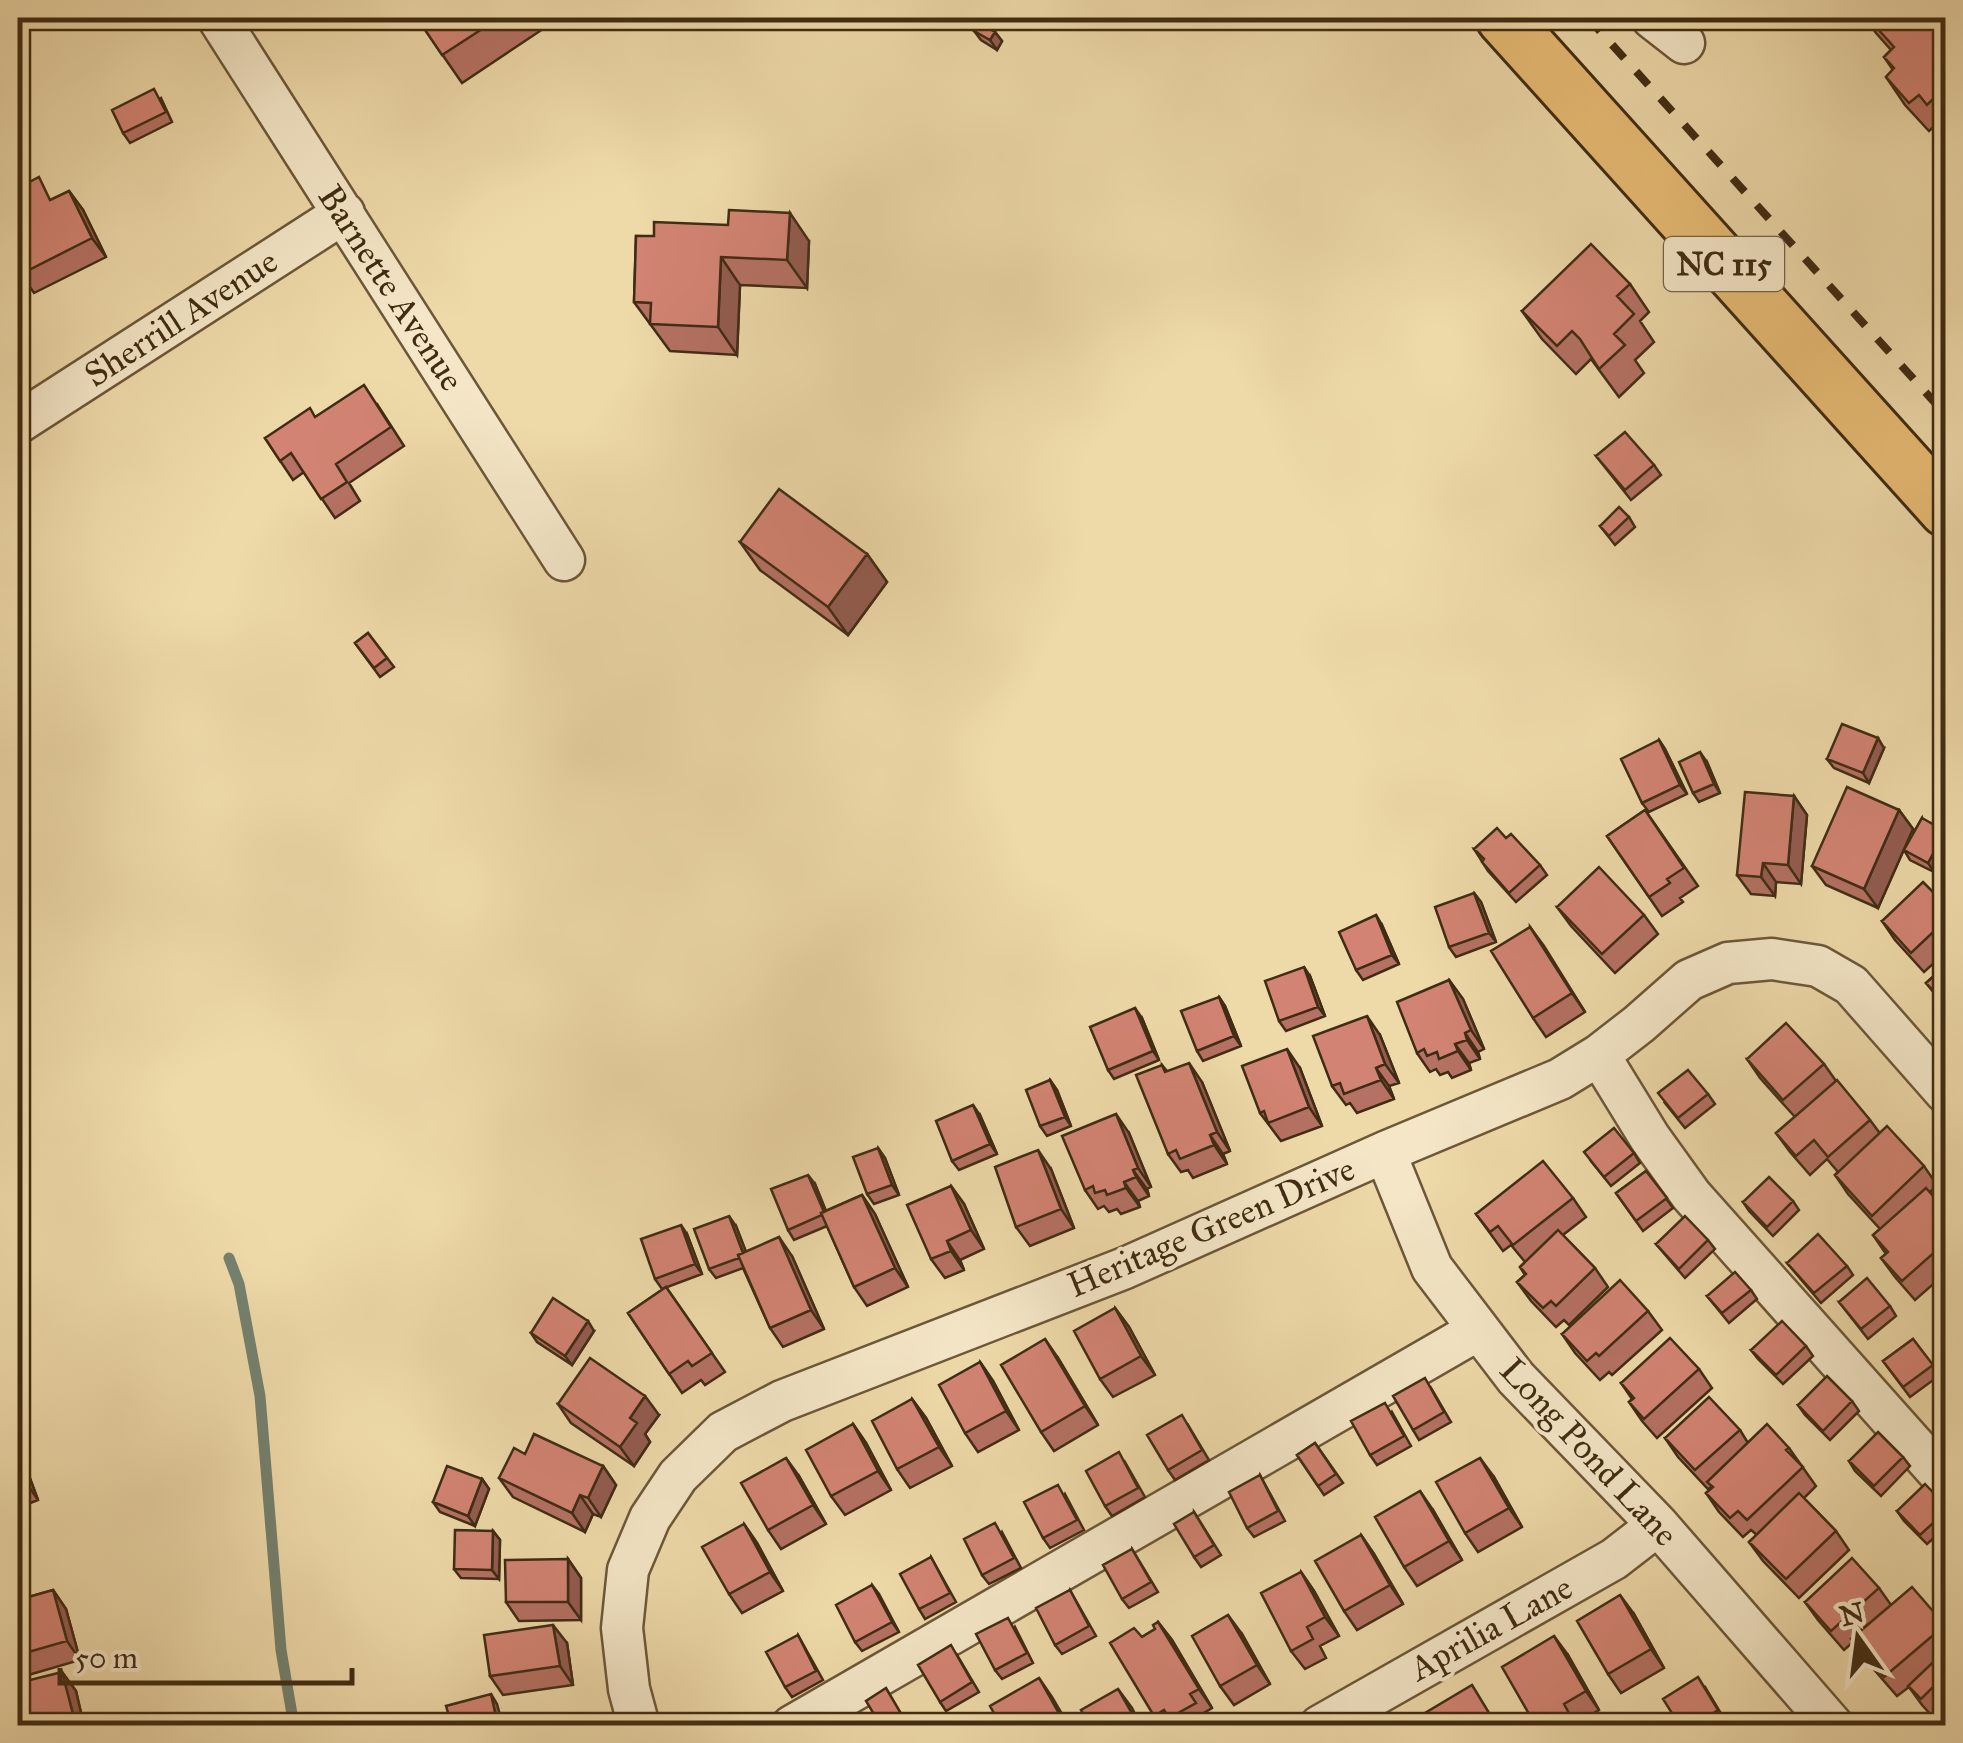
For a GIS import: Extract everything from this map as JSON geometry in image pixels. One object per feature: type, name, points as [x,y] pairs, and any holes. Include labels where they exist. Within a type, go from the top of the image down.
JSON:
[{"type":"main road","name":"NC 115","points":[[1503,18],[1946,510]]},
{"type":"street","name":"Barnette Avenue","points":[[218,18],[564,560]]},
{"type":"street","points":[[1652,18],[1684,43]]},
{"type":"street","name":"Sherrill Avenue","points":[[18,424],[344,213]]},
{"type":"street","name":"Heritage Green Drive","points":[[639,1726],[629,1689],[622,1628],[628,1570],[650,1518],[678,1476],[724,1432],[782,1401],[1124,1268],[1560,1079],[1599,1055],[1689,980],[1728,963],[1772,959],[1818,966],[1851,986],[1946,1094]]},
{"type":"street","points":[[1599,1055],[1691,1195],[1946,1481]]},
{"type":"street","name":"Long Pond Lane","points":[[1385,1152],[1432,1268],[1478,1330],[1516,1378],[1658,1525],[1833,1726]]},
{"type":"street","points":[[792,1726],[1478,1330]]},
{"type":"street","name":"Aprilia Lane","points":[[1320,1726],[1614,1559],[1658,1525]]},
{"type":"building","points":[[417,18],[499,18],[442,55]]},
{"type":"building","points":[[1868,18],[1943,18],[1946,22],[1937,29],[1946,39],[1946,96],[1941,91],[1927,105],[1919,95],[1909,103],[1886,77],[1894,68],[1884,57],[1894,47]]},
{"type":"building","points":[[979,23],[995,32],[990,40],[974,31]]},
{"type":"building","points":[[154,89],[166,112],[123,133],[112,110]]},
{"type":"building","points":[[39,177],[50,200],[69,191],[92,238],[21,274],[18,219],[22,216],[18,188]]},
{"type":"building","points":[[729,210],[790,213],[787,260],[721,257],[718,327],[650,324],[651,303],[634,302],[636,236],[654,236],[654,222],[728,225]]},
{"type":"building","points":[[1591,244],[1630,284],[1617,296],[1634,314],[1614,334],[1625,345],[1599,369],[1572,331],[1557,346],[1522,311]]},
{"type":"building","points":[[364,385],[391,427],[336,464],[347,482],[321,499],[291,453],[280,461],[265,438],[310,408],[315,417]]},
{"type":"building","points":[[1625,432],[1654,465],[1625,490],[1596,456]]},
{"type":"building","points":[[779,489],[867,554],[828,607],[740,542]]},
{"type":"building","points":[[1619,507],[1629,517],[1609,536],[1600,526]]},
{"type":"building","points":[[368,633],[387,658],[374,668],[355,643]]},
{"type":"building","points":[[1842,724],[1878,738],[1863,773],[1827,759]]},
{"type":"building","points":[[1659,740],[1680,785],[1642,803],[1621,759]]},
{"type":"building","points":[[1700,752],[1714,784],[1693,793],[1679,762]]},
{"type":"building","points":[[1847,787],[1899,810],[1864,889],[1812,866]]},
{"type":"building","points":[[1745,792],[1794,796],[1788,865],[1763,863],[1761,877],[1737,875]]},
{"type":"building","points":[[1645,810],[1684,868],[1649,897],[1607,836]]},
{"type":"building","points":[[1922,818],[1945,831],[1928,863],[1904,850]]},
{"type":"building","points":[[1497,828],[1506,838],[1511,834],[1540,865],[1509,893],[1474,849]]},
{"type":"building","points":[[1599,867],[1644,915],[1602,954],[1557,907]]},
{"type":"building","points":[[1923,882],[1946,905],[1946,920],[1911,953],[1882,921]]},
{"type":"building","points":[[1474,893],[1489,933],[1449,947],[1435,907]]},
{"type":"building","points":[[1376,915],[1392,955],[1356,970],[1339,932]]},
{"type":"building","points":[[1530,927],[1572,993],[1533,1018],[1491,951]]},
{"type":"building","points":[[1946,965],[1946,1004],[1926,983]]},
{"type":"building","points":[[1304,967],[1318,1007],[1279,1021],[1265,981]]},
{"type":"building","points":[[1449,980],[1471,1030],[1465,1033],[1467,1040],[1455,1044],[1458,1051],[1439,1059],[1437,1052],[1427,1056],[1424,1049],[1417,1053],[1397,1002]]},
{"type":"building","points":[[1219,997],[1234,1036],[1197,1051],[1181,1011]]},
{"type":"building","points":[[1135,1008],[1153,1051],[1108,1070],[1090,1027]]},
{"type":"building","points":[[1367,1016],[1385,1064],[1376,1068],[1381,1080],[1344,1094],[1340,1083],[1332,1086],[1313,1036]]},
{"type":"building","points":[[1786,1023],[1824,1064],[1783,1100],[1747,1059]]},
{"type":"building","points":[[1287,1049],[1309,1107],[1268,1123],[1264,1111],[1260,1113],[1242,1066]]},
{"type":"building","points":[[1189,1063],[1217,1132],[1210,1135],[1214,1145],[1180,1159],[1176,1150],[1168,1154],[1136,1075],[1162,1065],[1165,1072]]},
{"type":"building","points":[[1688,1070],[1708,1094],[1678,1118],[1658,1093]]},
{"type":"building","points":[[1050,1080],[1065,1117],[1040,1126],[1026,1090]]},
{"type":"building","points":[[1837,1080],[1870,1120],[1828,1157],[1814,1140],[1796,1156],[1776,1133]]},
{"type":"building","points":[[973,1105],[990,1144],[952,1161],[936,1121]]},
{"type":"building","points":[[1116,1114],[1138,1168],[1133,1170],[1136,1177],[1124,1182],[1126,1188],[1107,1195],[1105,1190],[1095,1193],[1093,1186],[1085,1190],[1062,1136]]},
{"type":"building","points":[[1887,1126],[1924,1166],[1872,1216],[1835,1175]]},
{"type":"building","points":[[1614,1128],[1634,1153],[1604,1177],[1584,1152]]},
{"type":"building","points":[[878,1148],[892,1185],[867,1194],[853,1157]]},
{"type":"building","points":[[1038,1150],[1061,1209],[1016,1227],[995,1167]]},
{"type":"building","points":[[1543,1161],[1573,1198],[1513,1245],[1498,1226],[1490,1232],[1476,1214]]},
{"type":"building","points":[[1646,1171],[1667,1198],[1636,1221],[1616,1193]]},
{"type":"building","points":[[808,1175],[824,1212],[788,1230],[771,1189]]},
{"type":"building","points":[[1769,1177],[1793,1201],[1767,1227],[1743,1202]]},
{"type":"building","points":[[951,1186],[971,1230],[947,1241],[951,1251],[931,1259],[907,1205]]},
{"type":"building","points":[[1926,1188],[1934,1197],[1942,1191],[1946,1194],[1946,1242],[1902,1281],[1881,1258],[1888,1252],[1873,1235]]},
{"type":"building","points":[[862,1195],[895,1268],[854,1287],[821,1213]]},
{"type":"building","points":[[729,1216],[743,1253],[709,1269],[694,1229]]},
{"type":"building","points":[[1685,1216],[1708,1240],[1679,1269],[1656,1244]]},
{"type":"building","points":[[681,1225],[695,1264],[655,1279],[641,1239]]},
{"type":"building","points":[[1558,1230],[1595,1268],[1556,1306],[1551,1301],[1543,1308],[1517,1282],[1526,1274],[1520,1267]]},
{"type":"building","points":[[1818,1234],[1847,1266],[1814,1293],[1787,1263]]},
{"type":"building","points":[[779,1237],[811,1310],[770,1328],[738,1255]]},
{"type":"building","points":[[1735,1272],[1751,1290],[1722,1313],[1707,1296]]},
{"type":"building","points":[[1867,1278],[1890,1306],[1861,1329],[1839,1302]]},
{"type":"building","points":[[1620,1280],[1648,1311],[1599,1356],[1596,1353],[1587,1361],[1562,1334]]},
{"type":"building","points":[[666,1287],[712,1353],[692,1366],[688,1361],[669,1374],[628,1313]]},
{"type":"building","points":[[553,1298],[588,1321],[565,1356],[531,1333]]},
{"type":"building","points":[[1115,1308],[1141,1356],[1100,1379],[1074,1331]]},
{"type":"building","points":[[1782,1321],[1806,1346],[1776,1375],[1751,1350]]},
{"type":"building","points":[[1670,1338],[1699,1369],[1644,1419],[1629,1402],[1634,1398],[1621,1383]]},
{"type":"building","points":[[1045,1339],[1085,1406],[1041,1432],[1001,1365]]},
{"type":"building","points":[[1913,1339],[1933,1365],[1903,1387],[1883,1361]]},
{"type":"building","points":[[590,1358],[645,1396],[630,1418],[637,1423],[620,1447],[558,1404]]},
{"type":"building","points":[[980,1362],[1006,1411],[965,1433],[939,1385]]},
{"type":"building","points":[[1827,1376],[1852,1401],[1823,1431],[1798,1405]]},
{"type":"building","points":[[1425,1378],[1444,1412],[1413,1430],[1393,1396]]},
{"type":"building","points":[[1709,1397],[1740,1430],[1695,1470],[1665,1438]]},
{"type":"building","points":[[912,1399],[939,1447],[897,1469],[872,1421]]},
{"type":"building","points":[[1385,1403],[1404,1436],[1370,1455],[1351,1421]]},
{"type":"building","points":[[1182,1415],[1202,1450],[1168,1470],[1147,1435]]},
{"type":"building","points":[[853,1424],[878,1471],[831,1496],[806,1450]]},
{"type":"building","points":[[1767,1424],[1803,1467],[1747,1520],[1738,1511],[1730,1518],[1706,1493],[1713,1487],[1707,1482]]},
{"type":"building","points":[[1878,1432],[1903,1457],[1874,1486],[1849,1461]]},
{"type":"building","points":[[534,1434],[603,1466],[588,1498],[580,1495],[572,1513],[499,1478],[514,1448],[525,1454]]},
{"type":"building","points":[[1315,1443],[1336,1474],[1318,1486],[1297,1455]]},
{"type":"building","points":[[1119,1452],[1138,1488],[1105,1506],[1086,1471]]},
{"type":"building","points":[[786,1458],[813,1505],[768,1530],[741,1483]]},
{"type":"building","points":[[1480,1458],[1509,1508],[1465,1533],[1436,1482]]},
{"type":"building","points":[[18,1462],[25,1481],[18,1484]]},
{"type":"building","points":[[447,1466],[482,1479],[468,1516],[433,1502]]},
{"type":"building","points":[[1260,1475],[1278,1511],[1247,1528],[1229,1492]]},
{"type":"building","points":[[1925,1484],[1946,1506],[1946,1511],[1920,1535],[1897,1511]]},
{"type":"building","points":[[1058,1485],[1077,1520],[1043,1538],[1024,1502]]},
{"type":"building","points":[[1420,1491],[1449,1541],[1404,1567],[1375,1517]]},
{"type":"building","points":[[1799,1493],[1836,1531],[1786,1579],[1749,1542]]},
{"type":"building","points":[[1194,1512],[1214,1545],[1194,1557],[1174,1524]]},
{"type":"building","points":[[995,1523],[1014,1558],[982,1575],[964,1539]]},
{"type":"building","points":[[744,1524],[770,1572],[729,1594],[702,1547]]},
{"type":"building","points":[[455,1530],[493,1531],[492,1570],[454,1569]]},
{"type":"building","points":[[1361,1535],[1390,1585],[1344,1611],[1315,1561]]},
{"type":"building","points":[[1132,1549],[1151,1582],[1122,1599],[1103,1565]]},
{"type":"building","points":[[931,1557],[950,1593],[919,1609],[900,1574]]},
{"type":"building","points":[[1852,1558],[1879,1588],[1831,1631],[1805,1602]]},
{"type":"building","points":[[568,1559],[568,1602],[506,1602],[505,1560]]},
{"type":"building","points":[[1301,1572],[1325,1617],[1307,1627],[1313,1639],[1291,1651],[1261,1593]]},
{"type":"building","points":[[872,1585],[892,1622],[855,1642],[836,1605]]},
{"type":"building","points":[[1912,1587],[1945,1625],[1884,1677],[1851,1639]]},
{"type":"building","points":[[53,1590],[67,1641],[18,1655],[18,1600]]},
{"type":"building","points":[[1070,1590],[1089,1626],[1055,1645],[1036,1608]]},
{"type":"building","points":[[1620,1595],[1651,1649],[1608,1674],[1577,1621]]},
{"type":"building","points":[[1228,1615],[1257,1665],[1220,1686],[1192,1636]]},
{"type":"building","points":[[1008,1618],[1027,1653],[995,1670],[976,1634]]},
{"type":"building","points":[[1158,1622],[1199,1689],[1190,1694],[1196,1703],[1169,1718],[1164,1710],[1154,1716],[1110,1643],[1134,1628],[1142,1637],[1155,1629],[1153,1625]]},
{"type":"building","points":[[553,1625],[560,1666],[490,1676],[484,1635]]},
{"type":"building","points":[[798,1635],[816,1671],[785,1687],[766,1652]]},
{"type":"building","points":[[1554,1636],[1586,1691],[1564,1704],[1576,1726],[1536,1726],[1502,1667]]},
{"type":"building","points":[[951,1645],[972,1682],[940,1702],[918,1665]]},
{"type":"building","points":[[1946,1650],[1946,1699],[1934,1686],[1921,1699],[1908,1686]]},
{"type":"building","points":[[62,1672],[74,1718],[44,1726],[18,1726],[18,1683]]},
{"type":"building","points":[[1698,1677],[1718,1710],[1694,1726],[1680,1726],[1663,1699]]},
{"type":"building","points":[[1039,1678],[1066,1726],[1001,1726],[990,1706]]},
{"type":"building","points":[[1472,1685],[1497,1726],[1432,1726],[1425,1713]]},
{"type":"building","points":[[886,1688],[906,1722],[899,1726],[881,1726],[866,1701]]},
{"type":"building","points":[[1118,1689],[1139,1726],[1090,1726],[1081,1710]]},
{"type":"building","points":[[491,1694],[498,1726],[452,1726],[446,1706]]},
{"type":"building","points":[[1626,1714],[1633,1726],[1608,1726]]},
{"type":"building","points":[[565,1717],[568,1726],[537,1726]]},
{"type":"building","points":[[119,1718],[121,1726],[88,1726]]},
{"type":"waterway","points":[[229,1258],[239,1284],[260,1396],[281,1650],[294,1726]]},
{"type":"railway","points":[[1588,18],[1946,415]]}]
